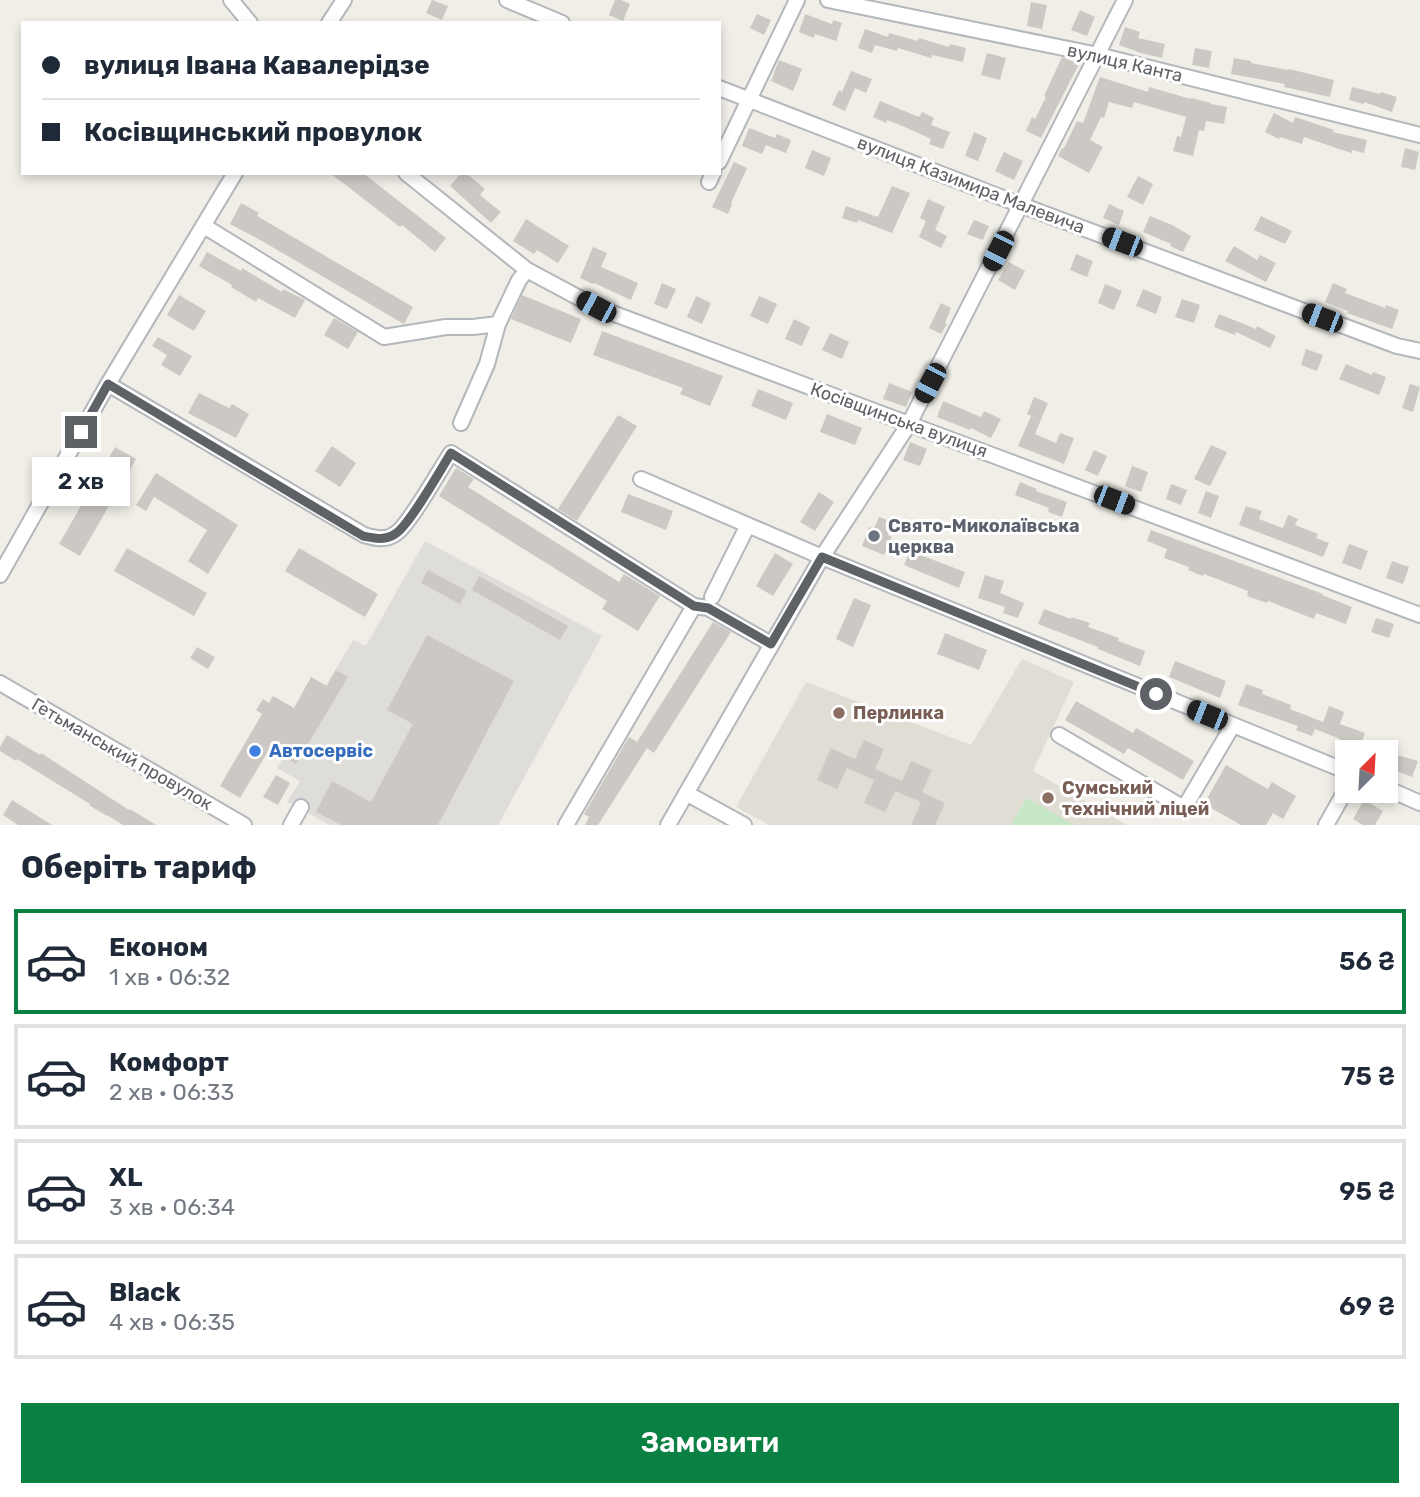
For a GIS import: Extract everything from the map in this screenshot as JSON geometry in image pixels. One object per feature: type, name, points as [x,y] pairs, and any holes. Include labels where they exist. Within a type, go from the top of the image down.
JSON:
[{"type":"street","points":[[231,0],[248,21]]},
{"type":"street","points":[[330,21],[344,0]]},
{"type":"street","points":[[507,0],[557,21]]},
{"type":"street","points":[[721,158],[797,0]]},
{"type":"street","name":"вулиця Канта","points":[[828,0],[1098,55],[1420,135]]},
{"type":"street","points":[[668,825],[822,557],[909,424],[1125,0]]},
{"type":"street","name":"вулиця Казимира Малевича","points":[[721,89],[1021,205],[1397,346],[1420,351]]},
{"type":"street","points":[[0,575],[108,384],[233,175]]},
{"type":"street","name":"Косівщинська вулиця","points":[[408,175],[527,270],[596,307],[1420,615]]},
{"type":"street","points":[[204,226],[384,337],[446,327],[498,324]]},
{"type":"street","points":[[461,423],[487,364],[498,324],[519,280],[527,270]]},
{"type":"street","points":[[108,384],[363,536],[382,539],[396,534],[407,522],[451,453],[694,606],[708,608],[771,644]]},
{"type":"street","points":[[641,479],[822,557],[1335,767]]},
{"type":"street","points":[[712,597],[748,525]]},
{"type":"street","points":[[566,825],[694,606]]},
{"type":"street","name":"Гетьманський провулок","points":[[0,683],[244,825]]},
{"type":"street","points":[[1059,735],[1184,808],[1233,725]]},
{"type":"street","points":[[686,793],[744,825]]},
{"type":"street","points":[[1398,793],[1420,803]]},
{"type":"street","points":[[1326,825],[1338,803]]},
{"type":"street","points":[[291,825],[301,807]]},
{"type":"shaded area","points":[[425,541],[602,636],[498,825],[330,825],[287,802],[300,781],[277,768],[353,640],[366,646]]},
{"type":"shaded area","name":"Перлинка","points":[[1022,659],[1074,682],[1033,771],[1127,825],[769,825],[736,807],[806,682],[971,745]]},
{"type":"green space","points":[[1027,798],[1074,825],[1011,825]]},
{"type":"building","points":[[432,0],[448,6],[442,20],[426,13]]},
{"type":"building","points":[[615,0],[630,4],[623,21],[609,15]]},
{"type":"building","points":[[1031,2],[1047,5],[1042,29],[1027,26]]},
{"type":"building","points":[[1080,10],[1095,17],[1087,36],[1071,30]]},
{"type":"building","points":[[757,14],[771,20],[764,35],[750,28]]},
{"type":"building","points":[[805,14],[832,24],[833,20],[842,23],[836,41],[815,34],[814,38],[799,32]]},
{"type":"building","points":[[1125,27],[1140,32],[1138,38],[1165,44],[1162,58],[1119,45]]},
{"type":"building","points":[[865,29],[888,37],[889,33],[918,41],[919,38],[949,47],[950,44],[966,48],[963,62],[932,55],[931,58],[898,48],[897,51],[875,45],[872,53],[858,48]]},
{"type":"building","points":[[1195,48],[1212,51],[1209,68],[1192,65]]},
{"type":"building","points":[[987,53],[1006,58],[1000,80],[981,75]]},
{"type":"building","points":[[1062,57],[1079,64],[1041,138],[1026,131],[1046,97],[1044,96]]},
{"type":"building","points":[[1234,58],[1334,80],[1330,97],[1284,87],[1285,84],[1231,74]]},
{"type":"building","points":[[779,60],[802,69],[793,91],[771,81]]},
{"type":"building","points":[[851,71],[872,79],[866,93],[855,88],[845,111],[832,105],[839,90],[842,92]]},
{"type":"building","points":[[1100,77],[1148,92],[1149,87],[1227,107],[1224,124],[1206,121],[1204,131],[1199,130],[1193,156],[1173,151],[1177,136],[1181,137],[1186,117],[1134,102],[1132,108],[1109,102],[1104,118],[1101,117],[1090,140],[1103,147],[1089,173],[1058,156],[1077,121],[1083,123]]},
{"type":"building","points":[[1352,87],[1397,97],[1392,112],[1364,102],[1349,100]]},
{"type":"building","points":[[880,101],[919,117],[922,112],[934,118],[931,125],[950,132],[943,149],[929,144],[931,139],[905,127],[873,117]]},
{"type":"building","points":[[1274,113],[1293,123],[1295,117],[1334,130],[1333,132],[1367,140],[1364,153],[1352,150],[1352,153],[1304,137],[1302,144],[1280,137],[1279,139],[1265,132]]},
{"type":"building","points":[[749,128],[775,138],[777,134],[791,140],[786,153],[766,145],[762,154],[742,146]]},
{"type":"building","points":[[974,132],[987,138],[978,161],[965,156]]},
{"type":"building","points":[[1405,148],[1419,152],[1415,170],[1401,167]]},
{"type":"building","points":[[812,150],[831,158],[824,176],[805,168]]},
{"type":"building","points":[[1004,152],[1023,161],[1014,180],[995,171]]},
{"type":"building","points":[[734,162],[747,168],[728,214],[712,207]]},
{"type":"building","points":[[333,175],[366,175],[446,238],[435,252],[402,225],[400,227]]},
{"type":"building","points":[[459,175],[468,175],[485,189],[480,195],[501,212],[491,223],[450,186]]},
{"type":"building","points":[[1138,176],[1153,184],[1143,205],[1127,197]]},
{"type":"building","points":[[892,186],[910,193],[892,233],[858,220],[857,223],[842,218],[846,206],[878,217]]},
{"type":"building","points":[[928,199],[945,207],[935,230],[947,236],[941,248],[919,237],[926,221],[920,218]]},
{"type":"building","points":[[241,203],[259,213],[257,216],[413,307],[404,324],[230,224]]},
{"type":"building","points":[[1109,204],[1124,211],[1119,225],[1103,218]]},
{"type":"building","points":[[1150,216],[1191,236],[1183,252],[1143,232]]},
{"type":"building","points":[[1261,216],[1292,231],[1285,244],[1254,230]]},
{"type":"building","points":[[526,219],[569,246],[558,263],[537,250],[534,254],[513,241]]},
{"type":"building","points":[[974,220],[989,226],[983,240],[967,234]]},
{"type":"building","points":[[1234,246],[1257,260],[1260,255],[1276,263],[1266,282],[1225,261]]},
{"type":"building","points":[[593,247],[607,253],[601,267],[638,283],[631,300],[580,278]]},
{"type":"building","points":[[207,252],[241,271],[242,268],[282,292],[283,289],[305,300],[295,318],[258,298],[256,302],[199,266]]},
{"type":"building","points":[[1076,254],[1093,261],[1087,277],[1070,270]]},
{"type":"building","points":[[1009,262],[1025,271],[1015,290],[998,280]]},
{"type":"building","points":[[662,283],[676,289],[667,309],[654,304]]},
{"type":"building","points":[[1333,283],[1347,289],[1345,293],[1385,308],[1386,305],[1399,310],[1392,329],[1325,302]]},
{"type":"building","points":[[1105,284],[1122,291],[1114,310],[1098,303]]},
{"type":"building","points":[[1143,289],[1162,297],[1156,314],[1136,306]]},
{"type":"building","points":[[179,295],[206,311],[194,331],[167,315]]},
{"type":"building","points":[[522,295],[581,319],[571,343],[511,319]]},
{"type":"building","points":[[696,296],[711,303],[702,324],[687,317]]},
{"type":"building","points":[[759,296],[777,304],[768,324],[750,316]]},
{"type":"building","points":[[1182,299],[1200,305],[1194,323],[1175,317]]},
{"type":"building","points":[[941,303],[951,308],[941,334],[929,328]]},
{"type":"building","points":[[1219,314],[1256,329],[1257,326],[1276,336],[1270,348],[1236,332],[1235,335],[1214,327]]},
{"type":"building","points":[[334,318],[358,332],[348,349],[324,335]]},
{"type":"building","points":[[794,319],[810,327],[802,346],[785,339]]},
{"type":"building","points":[[602,331],[723,376],[710,406],[680,394],[683,388],[593,355]]},
{"type":"building","points":[[830,333],[849,342],[842,359],[822,350]]},
{"type":"building","points":[[158,337],[192,356],[180,376],[161,365],[167,355],[152,346]]},
{"type":"building","points":[[1306,349],[1323,355],[1317,371],[1301,365]]},
{"type":"building","points":[[1346,364],[1372,375],[1373,372],[1386,377],[1379,395],[1339,379]]},
{"type":"building","points":[[889,383],[912,392],[906,407],[883,399]]},
{"type":"building","points":[[1410,384],[1420,387],[1413,412],[1402,408]]},
{"type":"building","points":[[758,389],[793,403],[786,420],[751,406]]},
{"type":"building","points":[[199,393],[229,408],[232,404],[249,414],[236,438],[188,413]]},
{"type":"building","points":[[1034,397],[1048,403],[1035,434],[1056,443],[1060,433],[1074,438],[1064,464],[1018,446],[1031,416],[1027,414]]},
{"type":"building","points":[[943,401],[981,417],[984,411],[1001,419],[991,438],[937,417]]},
{"type":"building","points":[[827,414],[862,428],[855,445],[820,432]]},
{"type":"building","points":[[618,415],[637,426],[577,521],[558,509]]},
{"type":"building","points":[[910,442],[927,449],[920,466],[903,460]]},
{"type":"building","points":[[1211,445],[1227,452],[1210,486],[1194,479]]},
{"type":"building","points":[[332,446],[356,463],[340,487],[315,471]]},
{"type":"building","points":[[115,447],[136,459],[80,556],[59,544]]},
{"type":"building","points":[[1094,450],[1107,456],[1098,476],[1085,470]]},
{"type":"building","points":[[1132,466],[1148,472],[1141,492],[1125,486]]},
{"type":"building","points":[[456,468],[474,479],[468,487],[619,582],[624,574],[660,596],[638,631],[602,609],[607,601],[439,496]]},
{"type":"building","points":[[156,473],[238,525],[208,574],[188,561],[207,530],[154,497],[146,511],[136,505]]},
{"type":"building","points":[[1020,482],[1067,502],[1062,517],[1048,512],[1049,508],[1015,495]]},
{"type":"building","points":[[1171,484],[1187,490],[1181,505],[1166,499]]},
{"type":"building","points":[[1206,491],[1219,496],[1211,518],[1198,513]]},
{"type":"building","points":[[819,492],[834,502],[815,531],[800,522]]},
{"type":"building","points":[[628,494],[673,511],[666,530],[621,512]]},
{"type":"building","points":[[1246,506],[1262,511],[1259,519],[1283,528],[1288,515],[1298,519],[1295,525],[1318,534],[1316,538],[1329,543],[1323,557],[1239,525]]},
{"type":"building","name":"Свято-Миколаївська церква","points":[[879,517],[893,522],[888,535],[892,537],[884,555],[862,546],[869,527],[874,529]]},
{"type":"building","points":[[1151,530],[1352,607],[1346,624],[1316,613],[1314,619],[1268,601],[1267,603],[1247,596],[1248,591],[1188,570],[1189,567],[1164,558],[1167,549],[1147,541]]},
{"type":"building","points":[[1349,544],[1368,551],[1361,570],[1342,563]]},
{"type":"building","points":[[127,548],[207,593],[194,616],[114,571]]},
{"type":"building","points":[[299,548],[378,594],[365,617],[285,571]]},
{"type":"building","points":[[910,551],[965,572],[959,588],[904,565]]},
{"type":"building","points":[[775,553],[793,564],[773,596],[756,586]]},
{"type":"building","points":[[1392,561],[1409,567],[1403,584],[1386,578]]},
{"type":"building","points":[[428,570],[467,591],[460,604],[421,583]]},
{"type":"building","points":[[985,575],[1004,581],[1000,593],[1024,603],[1018,618],[1003,613],[1005,607],[978,598]]},
{"type":"building","points":[[479,576],[568,626],[560,640],[472,590]]},
{"type":"building","points":[[854,598],[871,605],[853,647],[836,639]]},
{"type":"building","points":[[1044,609],[1090,623],[1088,627],[1145,651],[1140,666],[1038,624]]},
{"type":"building","points":[[1376,618],[1394,624],[1389,638],[1371,632]]},
{"type":"building","points":[[713,622],[731,632],[654,753],[647,748],[598,825],[585,825],[589,817],[584,814],[629,737],[637,742]]},
{"type":"building","points":[[945,633],[987,650],[979,670],[937,654]]},
{"type":"building","points":[[427,635],[514,681],[438,825],[341,825],[316,812],[332,781],[371,802],[413,724],[387,710]]},
{"type":"building","points":[[197,647],[215,657],[208,669],[190,658]]},
{"type":"building","points":[[1175,661],[1226,681],[1220,698],[1169,677]]},
{"type":"building","points":[[336,670],[348,677],[296,764],[270,748],[240,798],[220,786],[262,714],[256,710],[263,699],[269,703],[273,696],[294,708],[311,677],[327,686]]},
{"type":"building","points":[[1246,684],[1263,690],[1262,694],[1291,705],[1290,709],[1323,722],[1329,706],[1344,712],[1340,724],[1365,733],[1362,740],[1340,740],[1315,729],[1312,736],[1296,730],[1298,726],[1238,705]]},
{"type":"building","points":[[1076,701],[1133,733],[1136,728],[1194,761],[1183,780],[1128,748],[1124,754],[1065,720]]},
{"type":"building","points":[[7,735],[40,755],[41,753],[156,825],[123,825],[107,816],[0,751]]},
{"type":"building","points":[[864,740],[884,749],[875,769],[902,781],[911,761],[932,770],[922,792],[945,803],[935,825],[911,825],[921,802],[895,791],[885,812],[864,803],[874,780],[847,768],[837,789],[817,780],[831,748],[855,759]]},
{"type":"building","points":[[1398,755],[1418,761],[1412,777],[1398,772]]},
{"type":"building","points":[[1226,765],[1268,789],[1272,782],[1296,796],[1283,819],[1273,813],[1266,825],[1241,825],[1204,804]]},
{"type":"building","points":[[276,775],[290,783],[278,805],[263,797]]},
{"type":"building","points":[[12,800],[52,825],[18,825],[3,815]]},
{"type":"building","points":[[1362,803],[1369,803],[1383,811],[1375,825],[1363,825],[1353,819]]},
{"type":"place","name":"Свято-Миколаївська церква","points":[[874,536]]},
{"type":"place","name":"Перлинка","points":[[839,713]]},
{"type":"place","name":"Автосервіс","points":[[255,751]]},
{"type":"place","name":"Сумський технічний ліцей","points":[[1048,798]]},
{"type":"route","points":[[81,432],[108,384],[363,536],[382,539],[396,534],[407,522],[451,453],[694,606],[708,608],[771,644],[822,557],[1156,694]]}]
